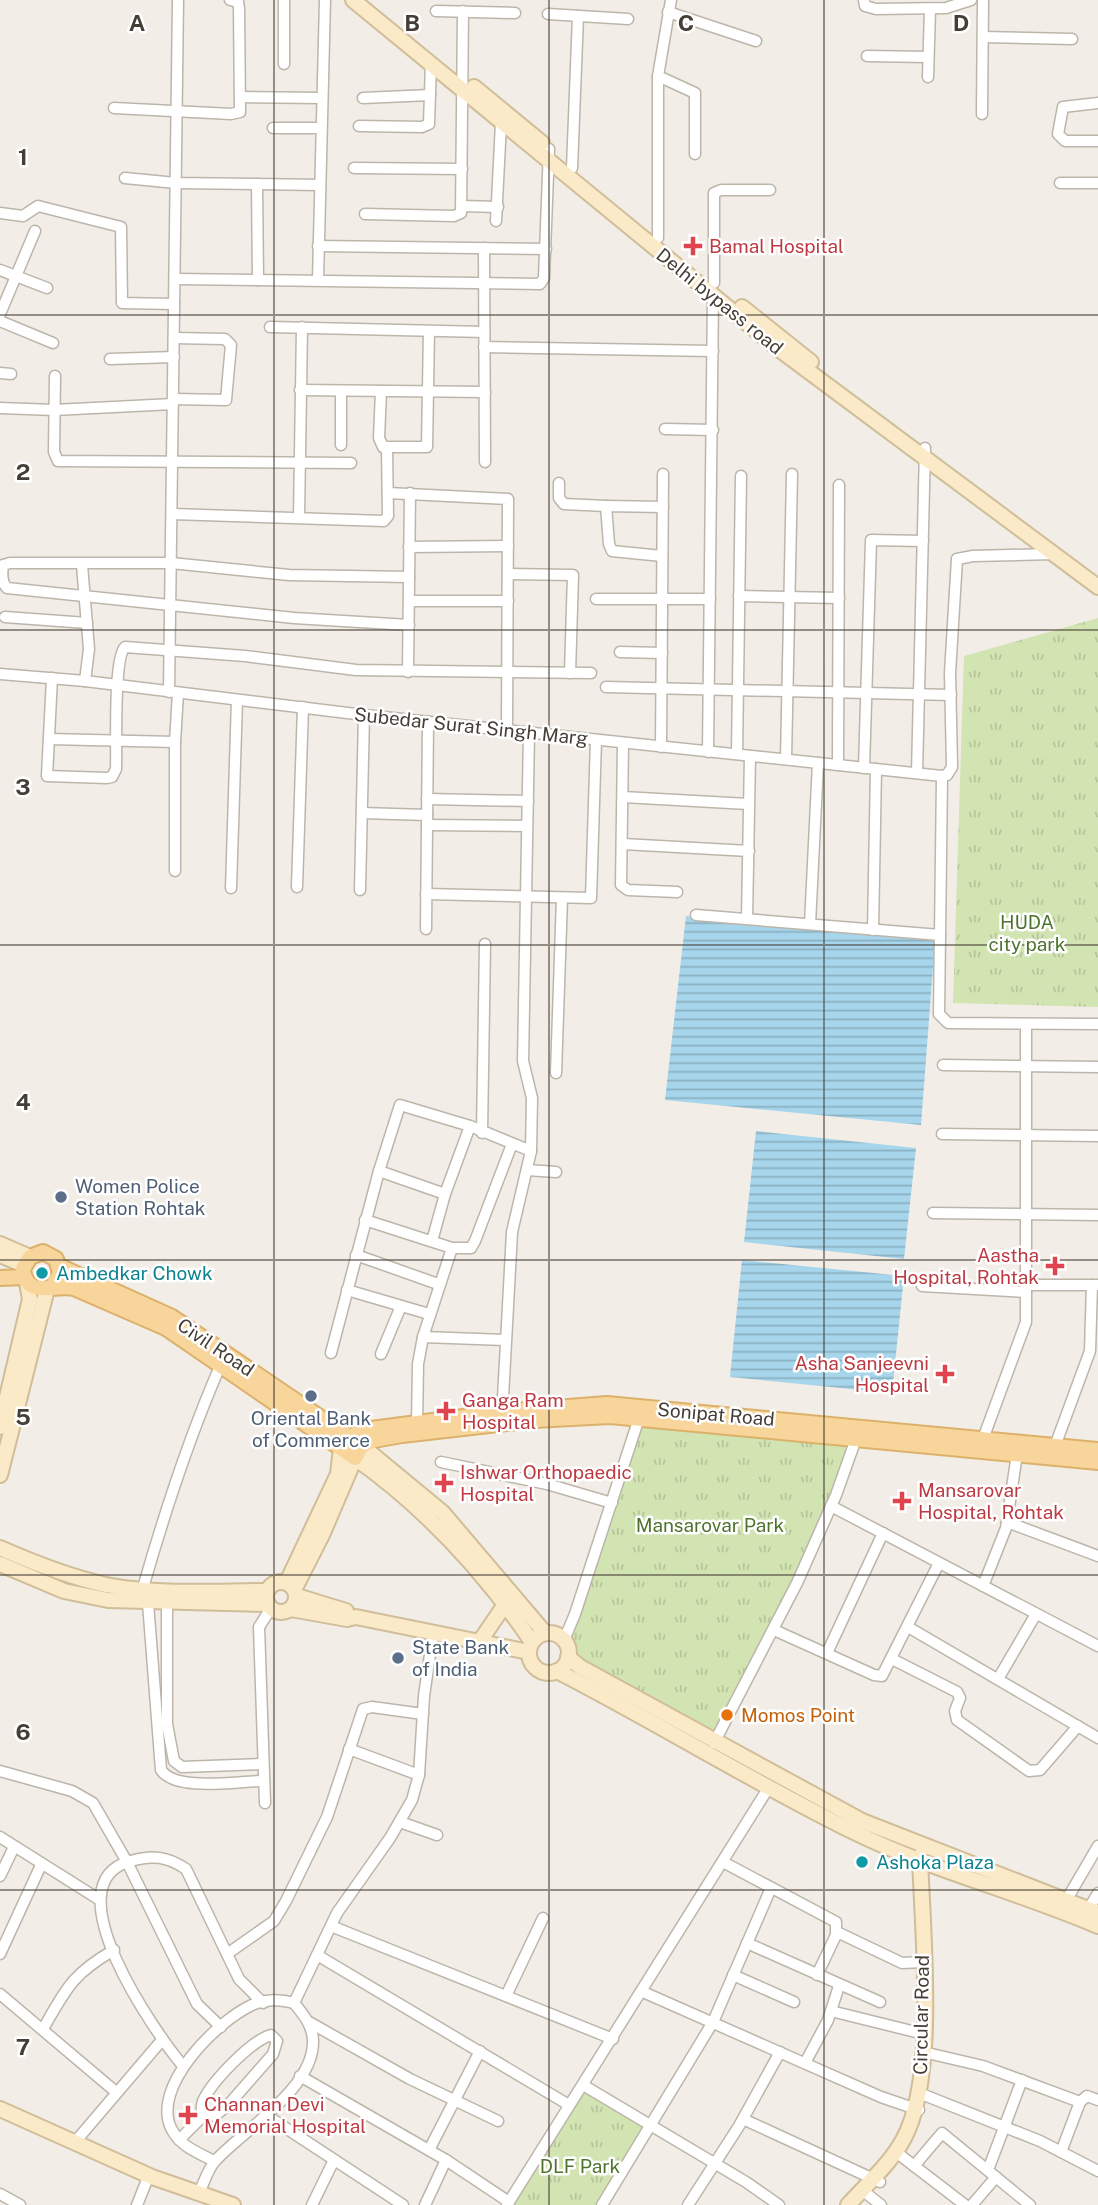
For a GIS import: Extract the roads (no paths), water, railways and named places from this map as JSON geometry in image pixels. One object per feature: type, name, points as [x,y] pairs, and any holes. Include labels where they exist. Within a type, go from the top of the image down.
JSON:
[{"type":"main road","name":"Delhi bypass road","points":[[354,0],[431,63],[463,84]]},
{"type":"main road","name":"Delhi bypass road","points":[[367,0],[505,120],[578,176],[713,289],[1098,587]]},
{"type":"main road","name":"Delhi bypass road","points":[[925,453],[1098,576]]},
{"type":"main road","points":[[0,1244],[26,1270],[40,1290],[50,1287]]},
{"type":"main road","points":[[0,1278],[26,1270],[43,1252],[50,1255],[59,1266],[60,1273],[50,1287],[0,1475]]},
{"type":"main road","points":[[0,1255],[26,1270]]},
{"type":"main road","name":"Civil Road","points":[[59,1266],[172,1317],[359,1452]]},
{"type":"main road","points":[[0,1427],[30,1299],[26,1270]]},
{"type":"main road","name":"Civil Road","points":[[50,1287],[74,1288],[129,1309],[166,1328],[345,1442]]},
{"type":"main road","name":"Sonipat Road","points":[[359,1452],[374,1440],[502,1418],[607,1404],[709,1419],[1098,1462]]},
{"type":"main road","name":"Sonipat Road","points":[[345,1442],[372,1429],[502,1418],[709,1419]]},
{"type":"main road","name":"Sonipat Road","points":[[858,1435],[983,1439],[1098,1450]]},
{"type":"main road","points":[[293,1594],[338,1474],[345,1442]]},
{"type":"main road","points":[[0,1548],[72,1577],[109,1585],[269,1601],[279,1612],[293,1594],[323,1535],[359,1452]]},
{"type":"main road","points":[[359,1452],[462,1549],[535,1642]]},
{"type":"main road","points":[[359,1452],[443,1513],[535,1642],[537,1668],[557,1671],[856,1833],[925,1863],[1090,1914]]},
{"type":"main road","points":[[0,1564],[64,1591],[108,1600],[167,1604],[269,1601]]},
{"type":"main road","points":[[269,1601],[273,1583],[293,1594],[349,1612],[356,1617],[478,1644],[535,1642],[554,1633],[564,1640],[569,1657],[580,1667],[714,1743],[862,1821],[1067,1899],[1090,1914],[1098,1926]]},
{"type":"main road","points":[[478,1644],[506,1603]]},
{"type":"main road","points":[[557,1671],[569,1657]]},
{"type":"main road","name":"Circular Road","points":[[848,2205],[864,2197],[898,2154],[922,2094],[926,2053],[925,1847]]},
{"type":"main road","name":"Circular Road","points":[[925,1863],[923,1962],[926,2053]]},
{"type":"main road","points":[[1,2112],[208,2199],[233,2205]]},
{"type":"street","points":[[175,871],[175,742],[170,606],[178,0]]},
{"type":"street","points":[[114,108],[231,114],[240,112],[239,9],[238,2],[230,0]]},
{"type":"street","points":[[284,0],[284,64]]},
{"type":"street","points":[[318,280],[326,0]]},
{"type":"street","points":[[661,245],[658,76],[671,0]]},
{"type":"street","points":[[864,0],[865,6],[876,9],[952,7],[971,0]]},
{"type":"street","points":[[982,114],[983,0]]},
{"type":"street","points":[[928,78],[930,9]]},
{"type":"street","points":[[436,11],[515,13]]},
{"type":"street","points":[[365,214],[461,214],[463,11]]},
{"type":"street","points":[[668,12],[756,41]]},
{"type":"street","points":[[548,14],[628,19]]},
{"type":"street","points":[[578,16],[578,176]]},
{"type":"street","points":[[983,37],[1072,40]]},
{"type":"street","points":[[867,56],[928,57]]},
{"type":"street","points":[[359,125],[429,124],[431,63]]},
{"type":"street","points":[[658,76],[695,93],[695,154]]},
{"type":"street","points":[[363,98],[430,95]]},
{"type":"street","points":[[240,97],[322,98]]},
{"type":"street","points":[[1098,103],[1063,107],[1058,134],[1065,141],[1098,141]]},
{"type":"street","points":[[496,221],[505,120]]},
{"type":"street","points":[[274,128],[321,128]]},
{"type":"street","points":[[174,279],[540,284],[544,278],[546,250],[548,154]]},
{"type":"street","points":[[354,169],[462,169]]},
{"type":"street","points":[[125,178],[176,183],[319,185]]},
{"type":"street","points":[[1060,183],[1098,183]]},
{"type":"street","points":[[257,184],[258,280]]},
{"type":"street","points":[[708,752],[714,193],[721,190],[771,190]]},
{"type":"street","points":[[0,213],[23,216],[31,208],[38,206],[121,226],[122,303],[174,304]]},
{"type":"street","points":[[462,206],[498,207]]},
{"type":"street","points":[[0,314],[35,231]]},
{"type":"street","points":[[318,246],[546,250]]},
{"type":"street","points":[[484,248],[485,462]]},
{"type":"street","points":[[0,270],[47,288]]},
{"type":"street","points":[[0,321],[54,343]]},
{"type":"street","points":[[270,327],[484,332]]},
{"type":"street","points":[[299,517],[302,327]]},
{"type":"street","points":[[387,449],[427,447],[429,331]]},
{"type":"street","points":[[0,408],[54,410],[226,400],[231,345],[225,339],[174,338]]},
{"type":"street","points":[[484,347],[713,351]]},
{"type":"street","points":[[110,359],[174,357]]},
{"type":"street","points":[[0,373],[11,374]]},
{"type":"street","points":[[55,376],[54,452],[58,461],[351,463]]},
{"type":"street","points":[[300,390],[485,392]]},
{"type":"street","points":[[341,391],[341,445]]},
{"type":"street","points":[[172,514],[384,521],[388,516],[387,449],[379,438],[381,391]]},
{"type":"street","points":[[664,429],[713,430]]},
{"type":"street","points":[[917,774],[925,453]]},
{"type":"street","points":[[661,747],[663,474]]},
{"type":"street","points":[[786,760],[792,474]]},
{"type":"street","points":[[737,754],[741,476]]},
{"type":"street","points":[[559,483],[559,498],[564,504],[663,507]]},
{"type":"street","points":[[838,765],[839,485]]},
{"type":"street","points":[[388,493],[508,499],[507,730]]},
{"type":"street","points":[[408,671],[410,493]]},
{"type":"street","points":[[606,506],[608,544],[612,551],[662,556]]},
{"type":"street","points":[[864,768],[871,540],[923,541]]},
{"type":"street","points":[[410,547],[508,546]]},
{"type":"street","points":[[1053,554],[972,556],[957,559],[951,695],[952,767],[947,775],[942,776],[939,1014],[942,1020],[955,1024],[1098,1024]]},
{"type":"street","points":[[409,577],[289,575],[171,563],[5,563],[3,582],[7,588],[170,606],[409,625]]},
{"type":"street","points":[[82,565],[89,649],[85,681]]},
{"type":"street","points":[[508,574],[573,575],[570,673]]},
{"type":"street","points":[[739,596],[839,598]]},
{"type":"street","points":[[596,599],[710,599]]},
{"type":"street","points":[[409,601],[508,601]]},
{"type":"street","points":[[5,617],[87,623]]},
{"type":"street","points":[[52,678],[47,776],[107,778],[116,773],[117,686],[123,648],[170,648],[356,670],[591,673]]},
{"type":"street","points":[[620,652],[662,653]]},
{"type":"street","name":"Subedar Surat Singh Marg","points":[[0,674],[85,681],[364,715],[942,776]]},
{"type":"street","points":[[606,687],[789,689],[951,695]]},
{"type":"street","points":[[231,888],[237,700]]},
{"type":"street","points":[[297,887],[303,707]]},
{"type":"street","points":[[360,890],[364,715]]},
{"type":"street","points":[[426,929],[428,722]]},
{"type":"street","points":[[502,1418],[512,1232],[531,1151],[532,1098],[523,1060],[529,733]]},
{"type":"street","points":[[49,739],[117,738],[175,742]]},
{"type":"street","points":[[426,894],[588,899],[593,895],[592,797],[596,740]]},
{"type":"street","points":[[623,743],[624,888],[677,892]]},
{"type":"street","points":[[747,919],[750,756]]},
{"type":"street","points":[[810,924],[818,763]]},
{"type":"street","points":[[873,930],[876,769]]},
{"type":"street","points":[[623,797],[748,804]]},
{"type":"street","points":[[427,799],[528,802]]},
{"type":"street","points":[[362,813],[527,826]]},
{"type":"street","points":[[623,844],[749,850]]},
{"type":"street","points":[[556,1073],[562,898]]},
{"type":"street","points":[[696,915],[940,935]]},
{"type":"street","points":[[482,1133],[485,944]]},
{"type":"street","points":[[983,1439],[1026,1322],[1026,1024]]},
{"type":"street","points":[[943,1065],[1098,1067]]},
{"type":"street","points":[[331,1353],[365,1220],[402,1104],[470,1126],[531,1151]]},
{"type":"street","points":[[432,1241],[445,1194],[470,1126]]},
{"type":"street","points":[[942,1134],[1098,1136]]},
{"type":"street","points":[[365,1220],[452,1248],[471,1248],[512,1144]]},
{"type":"street","points":[[527,1170],[556,1172]]},
{"type":"street","points":[[379,1171],[445,1194]]},
{"type":"street","points":[[933,1213],[1098,1214]]},
{"type":"street","points":[[417,1424],[418,1364],[423,1337],[438,1284],[452,1248]]},
{"type":"street","points":[[356,1255],[438,1284]]},
{"type":"street","points":[[922,1286],[1026,1289],[1095,1285],[1090,1351],[1055,1446]]},
{"type":"street","points":[[347,1290],[429,1314]]},
{"type":"street","points":[[380,1354],[401,1306]]},
{"type":"street","points":[[423,1337],[505,1340]]},
{"type":"street","points":[[144,1588],[164,1515],[198,1416],[221,1364]]},
{"type":"street","points":[[564,1640],[639,1418]]},
{"type":"street","points":[[714,1743],[774,1630],[831,1506],[858,1435]]},
{"type":"street","points":[[983,1586],[1007,1522],[1017,1454]]},
{"type":"street","points":[[441,1462],[547,1484],[612,1503]]},
{"type":"street","points":[[831,1506],[1098,1646]]},
{"type":"street","points":[[1007,1522],[1098,1556]]},
{"type":"street","points":[[827,1653],[883,1533]]},
{"type":"street","points":[[774,1630],[878,1676],[885,1674],[939,1563]]},
{"type":"street","points":[[265,1802],[259,1627],[269,1601]]},
{"type":"street","points":[[148,1603],[161,1770],[166,1777],[181,1783],[263,1781]]},
{"type":"street","points":[[167,1604],[167,1724],[174,1761],[182,1767],[262,1764]]},
{"type":"street","points":[[998,1679],[1036,1614]]},
{"type":"street","points":[[908,1627],[1098,1738]]},
{"type":"street","points":[[295,2003],[331,1926],[412,1800],[419,1775],[433,1634]]},
{"type":"street","points":[[892,1659],[957,1692],[960,1698],[954,1712],[957,1720],[1030,1771],[1040,1770],[1078,1726]]},
{"type":"street","points":[[227,1954],[274,1921],[327,1817],[363,1709],[372,1707],[423,1714]]},
{"type":"street","points":[[349,1749],[419,1775]]},
{"type":"street","points":[[0,1771],[72,1791],[89,1799],[127,1862],[197,2004],[221,2028]]},
{"type":"street","points":[[300,2076],[446,2160],[508,2204],[769,1787]]},
{"type":"street","points":[[400,1822],[437,1835]]},
{"type":"street","points":[[0,1837],[100,1900]]},
{"type":"street","points":[[1067,1899],[1098,1846]]},
{"type":"street","points":[[0,1876],[14,1847]]},
{"type":"street","points":[[183,2066],[141,2008],[103,1929],[100,1900],[103,1886],[113,1871],[127,1862],[152,1857],[170,1858],[186,1869],[239,1979],[263,2003]]},
{"type":"street","points":[[723,1862],[831,1919],[838,1926],[817,1975]]},
{"type":"street","points":[[0,1954],[41,1865]]},
{"type":"street","points":[[602,2205],[713,2022],[771,1888]]},
{"type":"street","points":[[1090,1914],[1098,1893]]},
{"type":"street","points":[[506,1996],[543,1918]]},
{"type":"street","points":[[331,1926],[613,2039]]},
{"type":"street","points":[[837,1932],[894,1960],[923,1962]]},
{"type":"street","points":[[747,1943],[880,2002]]},
{"type":"street","points":[[43,2029],[75,1976],[85,1966],[114,1950]]},
{"type":"street","points":[[317,1955],[569,2105]]},
{"type":"street","points":[[733,1975],[794,2002]]},
{"type":"street","points":[[805,2063],[831,2011],[839,1986]]},
{"type":"street","points":[[643,1992],[918,2109]]},
{"type":"street","points":[[0,1994],[116,2092]]},
{"type":"street","points":[[208,2199],[214,2161],[266,2115],[309,2063],[313,2041],[309,2022],[295,2003],[282,1999],[263,2003],[238,2014],[183,2066],[170,2089],[167,2110],[171,2129],[184,2146],[214,2161]]},
{"type":"street","points":[[831,2011],[924,2034]]},
{"type":"street","points":[[309,2022],[498,2121]]},
{"type":"street","points":[[179,2140],[202,2118],[216,2115],[230,2103],[273,2054],[277,2041],[271,2035],[256,2042],[215,2083],[202,2102],[202,2118]]},
{"type":"street","points":[[75,2142],[162,2040]]},
{"type":"street","points":[[429,2150],[480,2051]]},
{"type":"street","points":[[688,2205],[743,2119],[780,2052]]},
{"type":"street","points":[[926,2053],[983,2066],[1080,2102]]},
{"type":"street","points":[[972,2205],[992,2174],[1004,2126],[1022,2080]]},
{"type":"street","points":[[583,2085],[779,2205]]},
{"type":"street","points":[[922,2094],[1004,2126],[1098,2171]]},
{"type":"street","points":[[1061,2152],[1080,2102],[1087,2096],[1098,2100]]},
{"type":"street","points":[[266,2115],[333,2162],[403,2205]]},
{"type":"street","points":[[743,2119],[876,2180]]},
{"type":"street","points":[[914,2166],[942,2133],[1024,2203]]},
{"type":"street","points":[[898,2154],[965,2205]]},
{"type":"street","points":[[425,2205],[446,2160]]},
{"type":"street","points":[[312,2205],[333,2162]]},
{"type":"street","points":[[137,2205],[149,2175]]},
{"type":"street","points":[[0,2194],[20,2205]]},
{"type":"street","points":[[864,2197],[881,2205]]},
{"type":"water","points":[[686,916],[935,941],[921,1125],[665,1100]]},
{"type":"water","points":[[756,1131],[916,1148],[904,1259],[744,1242]]},
{"type":"water","points":[[742,1260],[904,1276],[892,1393],[730,1377]]},
{"type":"place","name":"Bamal Hospital","points":[[693,246]]},
{"type":"place","name":"Women Police Station Rohtak","points":[[61,1197]]},
{"type":"place","name":"Aastha Hospital, Rohtak","points":[[1055,1266]]},
{"type":"place","name":"Ambedkar Chowk","points":[[42,1273]]},
{"type":"place","name":"Asha Sanjeevni Hospital","points":[[945,1374]]},
{"type":"place","name":"Oriental Bank of Commerce","points":[[311,1396]]},
{"type":"place","name":"Ganga Ram Hospital","points":[[446,1411]]},
{"type":"place","name":"Ishwar Orthopaedic Hospital","points":[[444,1483]]},
{"type":"place","name":"Mansarovar Hospital, Rohtak","points":[[902,1501]]},
{"type":"place","name":"State Bank of India","points":[[398,1658]]},
{"type":"place","name":"Momos Point","points":[[727,1715]]},
{"type":"place","name":"Ashoka Plaza","points":[[862,1862]]},
{"type":"place","name":"Channan Devi Memorial Hospital","points":[[188,2115]]},
{"type":"park label","name":"HUDA city park","points":[[1027,933]]},
{"type":"park label","name":"Mansarovar Park","points":[[710,1525]]},
{"type":"park label","name":"DLF Park","points":[[580,2166]]}]
